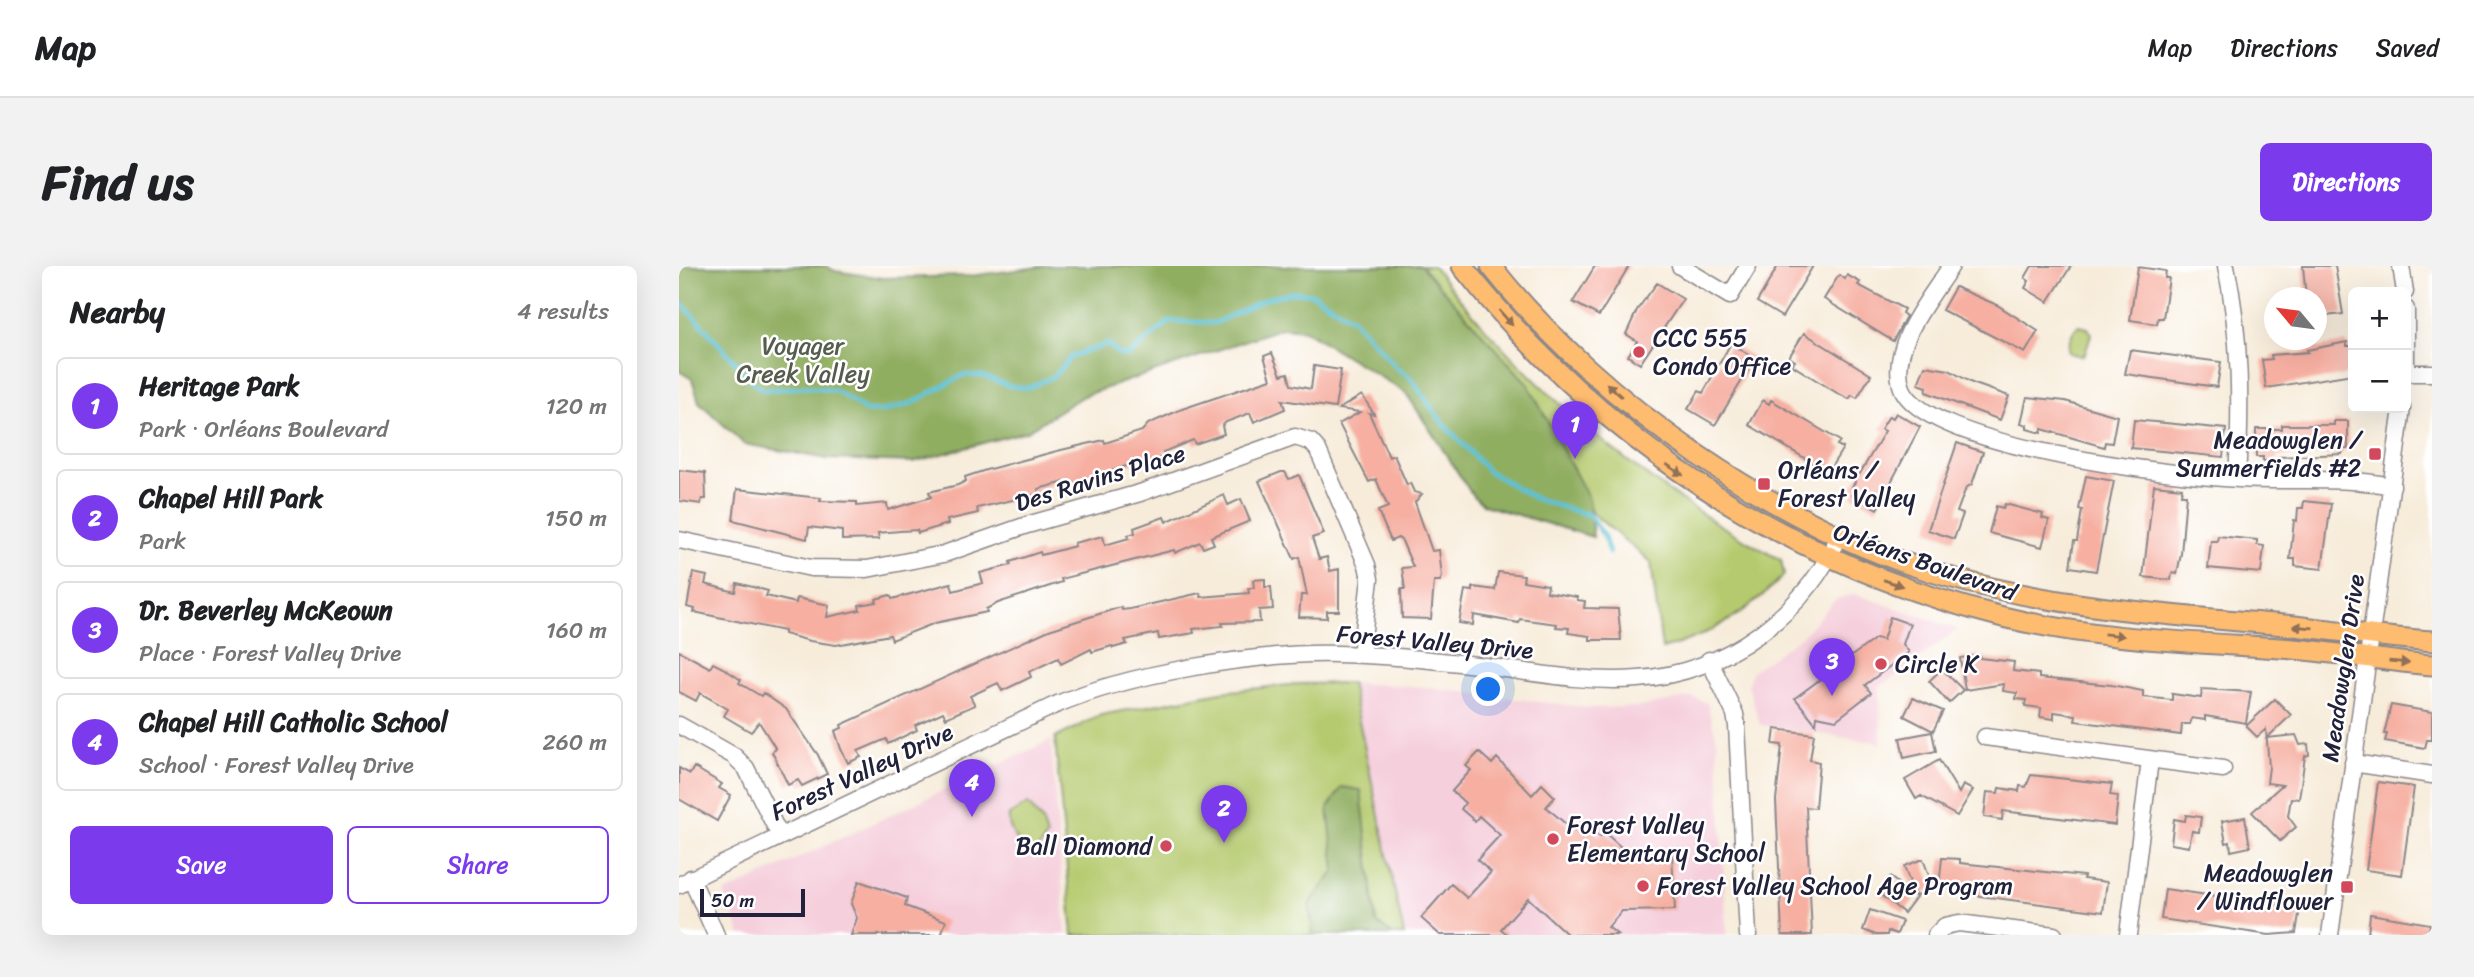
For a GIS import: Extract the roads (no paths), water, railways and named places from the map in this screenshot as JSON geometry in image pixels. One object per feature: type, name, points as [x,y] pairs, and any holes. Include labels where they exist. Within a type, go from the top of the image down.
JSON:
[{"type":"main road","name":"Orléans Boulevard","points":[[1462,266],[1536,351],[1618,427],[1698,485],[1830,558],[1938,598],[2037,623],[2138,638],[2432,665]]},
{"type":"main road","name":"Orléans Boulevard","points":[[1491,266],[1533,316],[1624,399],[1665,432],[1733,478],[1839,536],[1927,570],[2038,598],[2141,612],[2432,642]]},
{"type":"street","points":[[1680,266],[1730,296],[1748,266]]},
{"type":"street","points":[[1951,266],[1909,336],[1901,357],[1901,384],[1904,394],[1922,410],[1969,432],[2067,457],[2238,479],[2361,480],[2392,486]]},
{"type":"street","points":[[2226,266],[2236,337],[2241,411],[2238,479]]},
{"type":"street","points":[[2401,266],[2404,287]]},
{"type":"street","points":[[2411,373],[2432,373]]},
{"type":"street","name":"Meadowglen Drive","points":[[2330,935],[2401,413]]},
{"type":"street","name":"Des Ravins Place","points":[[679,540],[811,568],[867,569],[944,554],[1027,525],[1140,494],[1295,437],[1311,442],[1318,450],[1367,565],[1370,579],[1361,655]]},
{"type":"street","name":"Forest Valley Drive","points":[[685,882],[1078,695],[1217,664],[1333,654],[1403,656],[1614,680],[1666,675],[1730,653],[1775,623],[1813,582],[1830,558],[1839,536]]},
{"type":"street","points":[[1709,660],[1735,714],[1737,726],[1748,935]]},
{"type":"street","points":[[679,725],[734,756],[746,768],[781,836]]},
{"type":"street","points":[[1985,737],[2223,769]]},
{"type":"street","points":[[2128,935],[2150,760]]},
{"type":"street","points":[[2353,763],[2432,775]]},
{"type":"street","points":[[685,882],[716,935]]},
{"type":"street","points":[[1936,935],[1944,926],[1959,923],[2055,935]]},
{"type":"waterway","points":[[679,300],[756,385],[764,390],[807,387],[836,391],[866,411],[883,411],[912,403],[963,375],[983,376],[1010,386],[1028,388],[1054,376],[1072,356],[1108,344],[1119,355],[1128,356],[1170,321],[1215,323],[1267,298],[1295,292],[1313,294],[1353,319],[1396,367],[1410,377],[1441,421],[1488,471],[1536,499],[1589,515],[1604,536],[1609,553]]},
{"type":"place","name":"CCC 555 Condo Office","points":[[1639,352]]},
{"type":"place","name":"Meadowglen / Summerfields #2","points":[[2375,454]]},
{"type":"place","name":"Heritage Park","points":[[1575,459]]},
{"type":"place","name":"Orléans / Forest Valley","points":[[1764,484]]},
{"type":"place","name":"Circle K","points":[[1881,664]]},
{"type":"place","name":"Dr. Beverley McKeown","points":[[1832,696]]},
{"type":"place","name":"Chapel Hill Catholic School","points":[[972,817]]},
{"type":"place","name":"Forest Valley Elementary School","points":[[1553,839]]},
{"type":"place","name":"Chapel Hill Park","points":[[1224,843]]},
{"type":"place","name":"Ball Diamond","points":[[1166,846]]},
{"type":"place","name":"Forest Valley School Age Program","points":[[1643,886]]},
{"type":"place","name":"Meadowglen / Windflower","points":[[2347,887]]},
{"type":"park label","name":"Voyager Creek Valley","points":[[803,360]]}]
